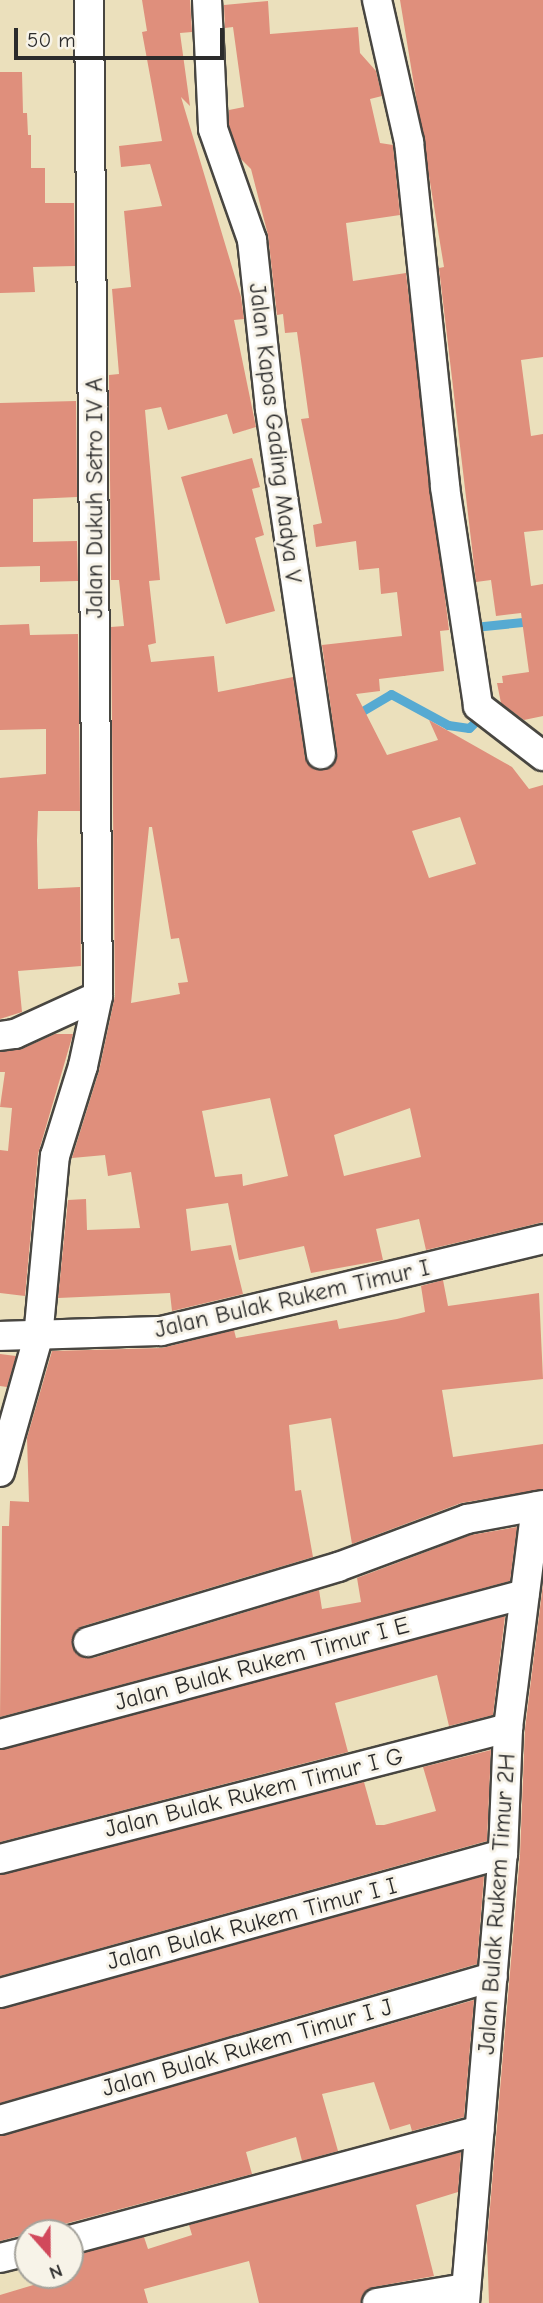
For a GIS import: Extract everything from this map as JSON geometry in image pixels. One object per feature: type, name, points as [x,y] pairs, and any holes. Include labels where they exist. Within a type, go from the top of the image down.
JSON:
[{"type":"street","name":"Jalan Dukuh Setro IV A","points":[[0,1472],[38,1338],[55,1156],[83,1066],[98,996],[89,0]]},
{"type":"street","name":"Jalan Kapas Gading Madya V","points":[[207,0],[211,107],[218,150],[252,240],[270,409],[321,754]]},
{"type":"street","points":[[377,0],[409,142],[445,487],[478,706],[543,756]]},
{"type":"street","points":[[0,1035],[15,1034],[98,996]]},
{"type":"street","name":"Jalan Bulak Rukem Timur I","points":[[0,1336],[38,1338],[161,1331],[543,1240]]},
{"type":"street","points":[[88,1642],[338,1567],[467,1519],[539,1506]]},
{"type":"street","name":"Jalan Bulak Rukem Timur 2H","points":[[466,2295],[494,1977],[508,1728],[539,1506]]},
{"type":"street","name":"Jalan Bulak Rukem Timur I E","points":[[0,1734],[525,1594]]},
{"type":"street","name":"Jalan Bulak Rukem Timur I G","points":[[0,1859],[508,1728]]},
{"type":"street","name":"Jalan Bulak Rukem Timur I I","points":[[0,1993],[503,1854]]},
{"type":"street","name":"Jalan Bulak Rukem Timur I J","points":[[0,2120],[494,1977]]},
{"type":"street","points":[[84,2236],[480,2130]]},
{"type":"street","points":[[377,2303],[466,2295]]},
{"type":"building","points":[[142,0],[190,0],[192,32],[180,33],[190,106],[181,97],[241,297],[244,319],[234,320],[256,427],[233,434],[227,414],[168,430],[161,407],[145,410],[160,580],[149,581],[156,643],[148,645],[151,662],[214,656],[218,692],[293,677],[305,757],[314,769],[323,770],[332,767],[337,752],[322,645],[402,636],[397,592],[381,594],[379,568],[359,570],[356,541],[316,547],[313,525],[322,523],[301,419],[309,418],[297,332],[285,333],[283,314],[277,315],[268,235],[251,169],[241,159],[229,126],[229,110],[244,107],[233,27],[225,28],[224,5],[268,1],[270,34],[358,27],[360,53],[376,71],[382,96],[370,99],[380,143],[393,145],[400,215],[346,223],[353,281],[406,273],[449,630],[440,631],[444,671],[379,679],[380,691],[356,694],[387,755],[438,740],[429,720],[512,767],[529,789],[543,785],[543,1222],[426,1250],[419,1219],[376,1229],[383,1260],[311,1273],[304,1246],[239,1260],[228,1203],[186,1209],[191,1251],[231,1245],[243,1294],[172,1311],[170,1293],[58,1298],[68,1200],[86,1199],[87,1230],[140,1228],[131,1172],[108,1176],[105,1155],[72,1158],[99,1071],[115,996],[111,627],[124,626],[119,580],[111,580],[109,375],[119,374],[112,289],[131,287],[124,211],[162,206],[150,164],[121,167],[119,146],[162,141],[142,32],[147,31]],"holes":[[[460,817],[476,864],[429,878],[412,831]],[[149,827],[152,827],[171,939],[179,938],[188,982],[178,983],[180,994],[131,1003]],[[270,1098],[288,1176],[243,1186],[242,1174],[215,1177],[202,1111]],[[410,1108],[421,1157],[344,1176],[334,1135]]]},
{"type":"building","points":[[400,0],[543,0],[543,357],[521,360],[531,436],[543,434],[543,530],[524,532],[531,586],[543,584],[543,716],[524,720],[501,703],[497,683],[503,683],[502,676],[529,672],[521,613],[496,616],[491,580],[476,582],[439,268],[444,267]]},
{"type":"building","points":[[0,72],[22,72],[23,113],[27,113],[28,135],[31,135],[31,168],[45,168],[45,203],[74,203],[75,266],[33,267],[35,292],[0,293]]},
{"type":"building","points":[[76,401],[77,497],[33,499],[33,542],[77,541],[78,581],[40,582],[40,566],[0,567],[0,403]]},
{"type":"building","points":[[252,458],[260,487],[252,489],[264,535],[255,538],[275,611],[226,624],[181,477]]},
{"type":"building","points":[[29,624],[30,635],[78,634],[80,811],[38,811],[37,840],[38,889],[80,887],[81,966],[18,971],[22,1012],[0,1019],[0,778],[46,774],[46,729],[0,730],[0,625]]},
{"type":"building","points":[[55,1034],[73,1034],[38,1154],[25,1296],[0,1293],[0,1150],[8,1151],[12,1108],[0,1107],[5,1072],[0,1072],[0,1052],[22,1049]]},
{"type":"building","points":[[443,1280],[448,1306],[539,1293],[543,1379],[442,1390],[453,1457],[543,1444],[543,1489],[461,1503],[352,1544],[331,1418],[289,1425],[295,1491],[301,1490],[313,1557],[83,1626],[75,1631],[72,1646],[77,1655],[93,1658],[319,1590],[322,1609],[361,1602],[357,1578],[471,1535],[517,1527],[510,1581],[0,1717],[2,1526],[9,1526],[10,1501],[29,1502],[27,1438],[52,1351],[162,1348],[234,1330],[236,1338],[337,1320],[339,1329],[397,1319],[425,1312],[421,1286]]},
{"type":"building","points":[[0,1354],[16,1356],[7,1387],[0,1386]]},
{"type":"building","points":[[543,1584],[543,2303],[489,2303],[487,2243],[520,1855],[525,1729]]},
{"type":"building","points":[[505,1616],[493,1715],[449,1726],[437,1675],[335,1703],[348,1752],[0,1842],[0,1750]]},
{"type":"building","points":[[491,1750],[487,1841],[0,1976],[0,1875],[364,1782],[376,1825],[384,1825],[436,1811],[423,1767]]},
{"type":"building","points":[[484,1876],[477,1964],[0,2103],[0,2009]]},
{"type":"building","points":[[474,2000],[464,2117],[412,2131],[410,2124],[390,2130],[374,2082],[322,2094],[338,2151],[302,2161],[296,2137],[246,2152],[252,2174],[83,2219],[14,2219],[14,2237],[0,2241],[0,2136]]},
{"type":"building","points":[[461,2152],[458,2192],[416,2205],[434,2276],[374,2287],[366,2291],[361,2303],[259,2303],[249,2261],[144,2289],[148,2303],[0,2303],[0,2295],[20,2289],[84,2289],[84,2252],[144,2237],[148,2249],[192,2235],[189,2225]]},
{"type":"waterway","points":[[475,631],[474,627],[543,620]]},
{"type":"waterway","points":[[354,716],[391,694],[448,725],[469,728],[478,719]]}]
